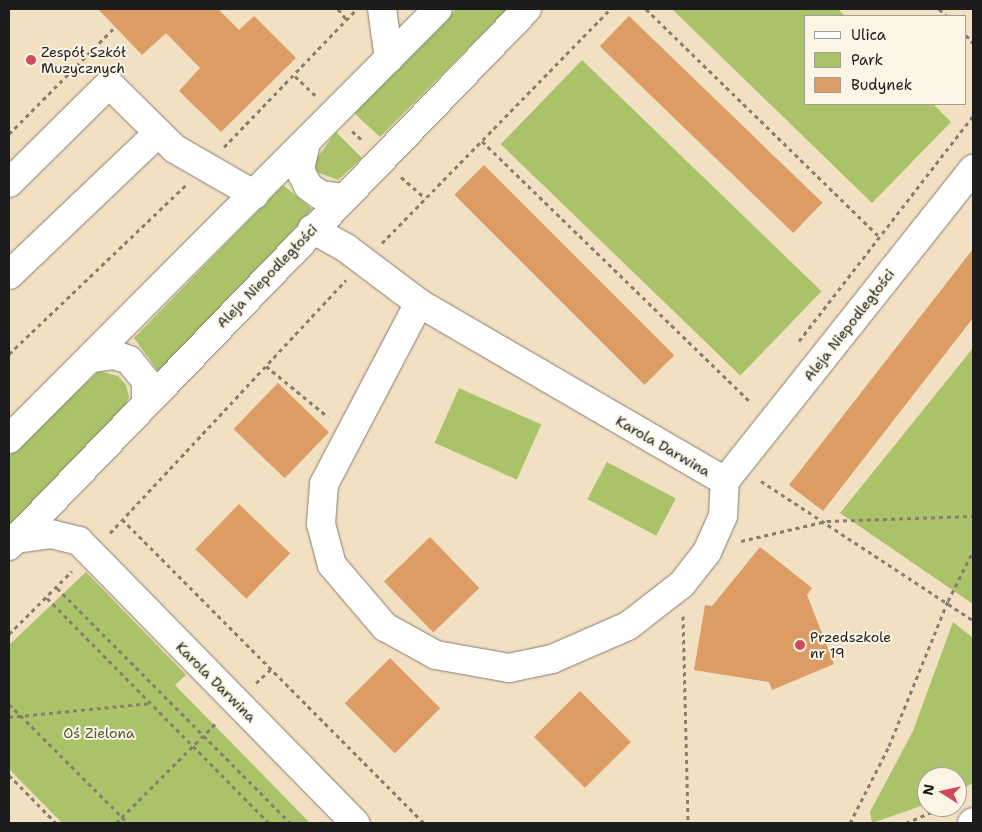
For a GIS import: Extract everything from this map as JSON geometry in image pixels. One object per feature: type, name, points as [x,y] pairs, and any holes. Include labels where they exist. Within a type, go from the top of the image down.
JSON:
[{"type":"street","points":[[382,9],[389,59]]},
{"type":"street","points":[[9,439],[255,196],[438,9]]},
{"type":"street","name":"Aleja Niepodległości","points":[[12,543],[74,482],[146,403],[312,229],[527,9]]},
{"type":"street","points":[[9,183],[109,84],[158,133],[191,160],[255,196]]},
{"type":"street","points":[[9,275],[158,133]]},
{"type":"street","points":[[306,143],[300,170],[308,186],[320,195],[343,198]]},
{"type":"street","name":"Aleja Niepodległości","points":[[725,481],[973,169]]},
{"type":"street","name":"Karola Darwina","points":[[312,229],[346,248],[419,302],[725,481],[723,516],[707,552],[682,584],[628,626],[552,659],[509,668],[436,655],[385,627],[332,565],[321,524],[324,484],[419,302]]},
{"type":"street","points":[[93,358],[115,355],[129,360],[146,381],[146,403]]},
{"type":"street","points":[[9,411],[45,404]]},
{"type":"street","name":"Karola Darwina","points":[[74,482],[70,513],[79,552],[355,823]]},
{"type":"street","points":[[12,543],[51,534],[79,552]]},
{"type":"path","points":[[338,9],[347,20]]},
{"type":"path","points":[[218,153],[295,76],[357,9]]},
{"type":"path","points":[[646,9],[880,237]]},
{"type":"path","points":[[9,134],[114,28]]},
{"type":"path","points":[[295,76],[381,159],[425,198]]},
{"type":"path","points":[[797,344],[973,116]]},
{"type":"path","points":[[482,140],[751,403]]},
{"type":"path","points":[[9,354],[188,183]]},
{"type":"path","points":[[266,366],[350,435]]},
{"type":"path","points":[[747,410],[755,397]]},
{"type":"path","points":[[758,485],[763,479],[948,601],[973,620]]},
{"type":"path","points":[[707,552],[827,520],[973,516]]},
{"type":"path","points":[[122,519],[424,823]]},
{"type":"path","points":[[850,823],[889,746],[948,601],[973,551]]},
{"type":"path","points":[[9,634],[57,588],[79,552]]},
{"type":"path","points":[[682,584],[688,823]]},
{"type":"path","points":[[57,588],[290,823]]},
{"type":"path","points":[[47,598],[269,823]]},
{"type":"path","points":[[252,686],[271,669]]},
{"type":"path","points":[[9,717],[151,703]]},
{"type":"path","points":[[9,704],[128,823]]},
{"type":"path","points":[[116,823],[194,747],[220,718]]},
{"type":"path","points":[[9,775],[56,823]]},
{"type":"path","points":[[906,823],[920,817]]},
{"type":"green space","points":[[456,9],[507,9],[380,137],[354,113]]},
{"type":"green space","points":[[672,9],[838,9],[844,15],[804,15],[804,105],[934,105],[951,122],[872,203]]},
{"type":"green space","points":[[582,60],[822,291],[740,375],[501,144]]},
{"type":"green space","points":[[336,132],[362,158],[338,180],[317,172],[314,162]]},
{"type":"green space","points":[[283,185],[312,209],[165,372],[158,371],[134,338]]},
{"type":"green space","points":[[973,348],[973,604],[840,513]]},
{"type":"green space","points":[[99,371],[118,376],[126,385],[129,397],[122,413],[9,527],[9,455]]},
{"type":"green space","points":[[459,388],[541,425],[517,479],[435,443]]},
{"type":"green space","points":[[607,462],[676,499],[656,536],[587,499]]},
{"type":"green space","name":"Oś Zielona","points":[[86,572],[186,675],[175,685],[310,823],[62,823],[9,769],[9,645]]},
{"type":"green space","points":[[953,622],[973,638],[973,783],[967,786],[967,767],[917,767],[917,807],[872,823],[870,812],[913,731]]},
{"type":"building","points":[[98,9],[218,9],[239,30],[254,16],[296,58],[221,132],[179,91],[200,68],[166,33],[142,55]]},
{"type":"building","points":[[629,16],[823,203],[793,233],[600,46]]},
{"type":"building","points":[[484,165],[674,355],[645,385],[454,195]]},
{"type":"building","points":[[973,249],[973,318],[823,511],[789,485]]},
{"type":"building","points":[[278,383],[329,432],[285,478],[234,429]]},
{"type":"building","points":[[239,504],[290,553],[246,599],[195,549]]},
{"type":"building","points":[[430,537],[479,588],[433,633],[384,581]]},
{"type":"building","points":[[760,547],[812,588],[807,595],[834,664],[772,690],[769,682],[694,670],[705,605],[712,606]]},
{"type":"building","points":[[390,658],[440,708],[395,753],[345,703]]},
{"type":"building","points":[[580,691],[631,742],[585,788],[534,737]]},
{"type":"place","name":"Zespół Szkół Muzycznych","points":[[31,60]]},
{"type":"place","name":"Przedszkole nr 19","points":[[800,645]]}]
